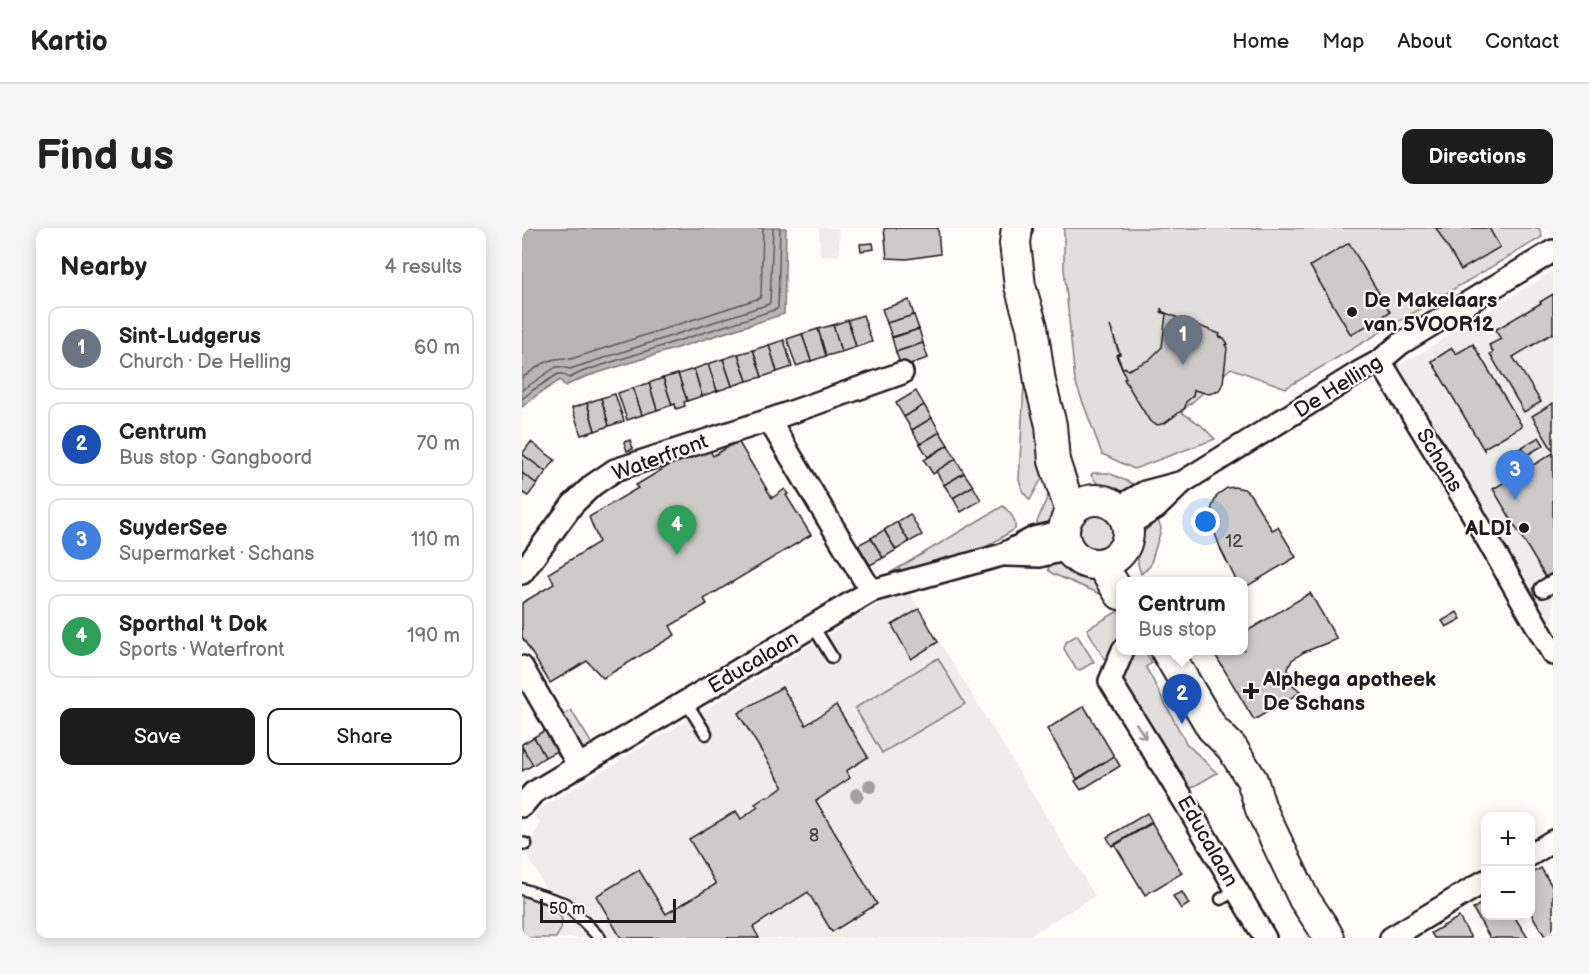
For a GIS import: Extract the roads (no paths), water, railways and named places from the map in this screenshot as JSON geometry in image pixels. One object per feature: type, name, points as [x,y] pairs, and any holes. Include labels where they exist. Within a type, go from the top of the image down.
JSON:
[{"type":"main road","points":[[1017,228],[1015,243],[1020,286],[1032,327],[1040,382],[1052,425],[1054,461],[1095,530],[1131,577]]},
{"type":"main road","points":[[1028,228],[1033,242],[1036,282],[1032,327]]},
{"type":"main road","points":[[1095,530],[1116,584]]},
{"type":"main road","points":[[1168,655],[1212,728],[1219,756],[1238,787],[1261,810],[1304,899],[1329,938]]},
{"type":"main road","points":[[1304,899],[1307,928],[1311,938]]},
{"type":"street","name":"De Helling","points":[[1095,530],[1156,508],[1183,482],[1380,361],[1400,344],[1553,251]]},
{"type":"street","name":"Schans","points":[[1380,361],[1467,504],[1553,654]]},
{"type":"street","name":"Waterfront","points":[[522,573],[573,504],[615,470],[769,420],[902,373]]},
{"type":"street","points":[[769,420],[871,591]]},
{"type":"street","name":"Educalaan","points":[[522,806],[533,793],[871,591],[1002,555],[1034,538],[1095,530]]},
{"type":"street","name":"Educalaan","points":[[1121,655],[1110,681],[1183,799],[1229,894],[1265,938]]},
{"type":"street","points":[[522,667],[528,692],[579,766]]},
{"type":"street","points":[[1535,852],[1553,841]]},
{"type":"street","points":[[1391,938],[1481,883]]},
{"type":"lane","points":[[813,626],[832,657]]},
{"type":"lane","points":[[686,702],[706,734]]},
{"type":"lane","points":[[522,889],[566,904],[600,938]]},
{"type":"water","points":[[522,228],[786,228],[784,314],[585,377],[565,386],[560,380],[522,407]]},
{"type":"place","name":"De Makelaars van 5VOOR12","points":[[1352,312]]},
{"type":"place","name":"Sint-Ludgerus","points":[[1183,365]]},
{"type":"place","name":"SuyderSee","points":[[1515,500]]},
{"type":"place","name":"ALDI","points":[[1524,528]]},
{"type":"place","name":"Sporthal 't Dok","points":[[677,555]]},
{"type":"place","name":"Alphega apotheek De Schans","points":[[1251,691]]},
{"type":"place","name":"Centrum","points":[[1182,724]]}]
